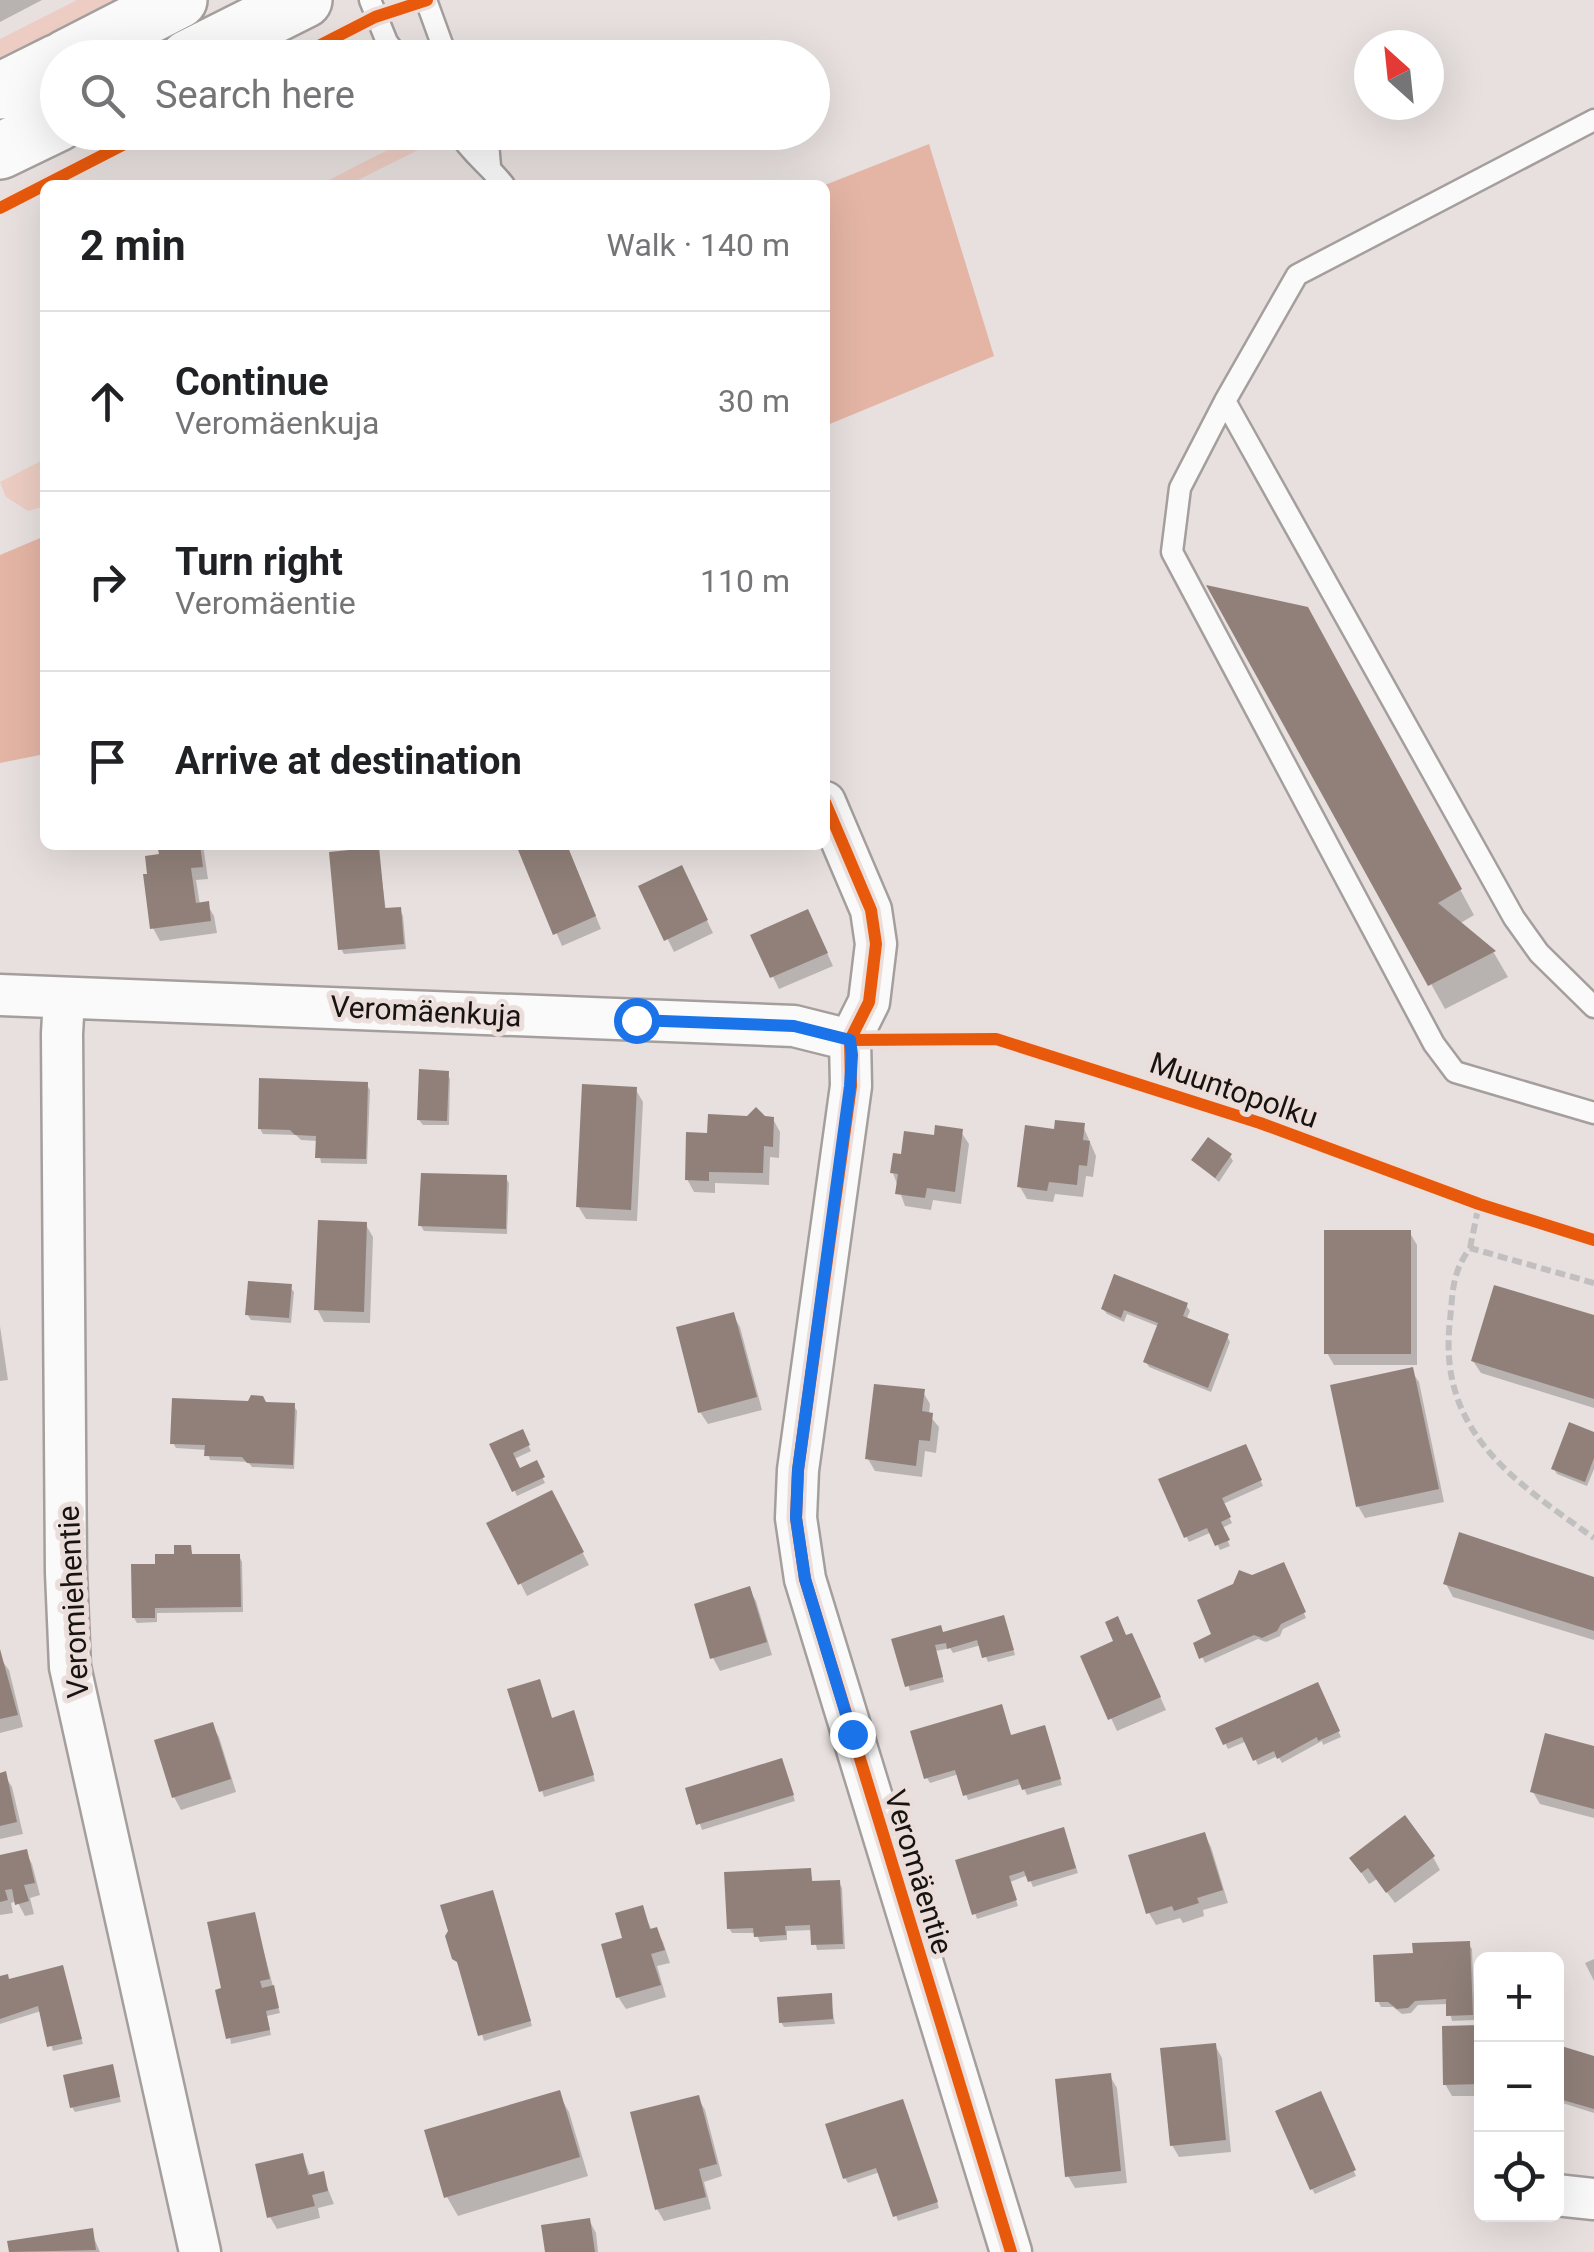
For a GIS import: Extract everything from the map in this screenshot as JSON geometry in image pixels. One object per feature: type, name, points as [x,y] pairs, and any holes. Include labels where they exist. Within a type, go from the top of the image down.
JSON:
[{"type":"main road","points":[[101,40],[179,0]]},
{"type":"main road","points":[[224,40],[304,0]]},
{"type":"main road","points":[[0,91],[40,71]]},
{"type":"main road","points":[[0,151],[40,132]]},
{"type":"street","name":"Veromäentie","points":[[830,814],[871,910],[876,944],[870,1002],[850,1040],[850,1086],[798,1470],[798,1536],[810,1596],[1011,2252]]},
{"type":"street","name":"Veromäenkuja","points":[[0,995],[794,1026],[850,1040]]},
{"type":"street","name":"Veromiehentie","points":[[64,998],[66,1573],[70,1667],[200,2252]]},
{"type":"street","points":[[1564,2196],[1594,2199]]},
{"type":"lane","points":[[370,0],[385,40]]},
{"type":"lane","points":[[426,0],[440,40]]},
{"type":"lane","points":[[1594,120],[1296,274],[1180,488],[1172,552],[1434,1044],[1455,1072],[1594,1113]]},
{"type":"lane","points":[[469,150],[490,166],[500,180]]},
{"type":"lane","points":[[489,150],[490,166]]},
{"type":"lane","points":[[1225,400],[1514,918],[1539,953],[1594,1007]]},
{"type":"path","points":[[495,30],[499,40]]},
{"type":"path","points":[[1460,1197],[1495,1209]]},
{"type":"path","points":[[1479,1204],[1470,1248],[1455,1270],[1447,1343],[1457,1400],[1487,1454],[1530,1493],[1594,1538]]},
{"type":"path","points":[[1470,1248],[1594,1283]]},
{"type":"shaded area","points":[[77,0],[122,0],[0,61],[0,39]]},
{"type":"shaded area","points":[[929,144],[994,356],[830,424],[830,183]]},
{"type":"shaded area","points":[[388,150],[418,150],[358,180],[329,180]]},
{"type":"shaded area","points":[[40,462],[40,507],[28,511],[6,497],[0,482]]},
{"type":"shaded area","points":[[40,538],[40,755],[0,763],[0,555]]},
{"type":"building","points":[[1206,585],[1308,607],[1462,889],[1438,903],[1496,951],[1428,986]]},
{"type":"building","points":[[158,850],[201,850],[203,867],[191,868],[196,903],[209,901],[211,921],[150,929],[143,874],[147,874],[145,856],[159,854]]},
{"type":"building","points":[[379,850],[385,908],[401,907],[404,944],[338,950],[329,852]]},
{"type":"building","points":[[518,850],[569,850],[596,916],[553,935]]},
{"type":"building","points":[[682,865],[708,920],[664,941],[638,886]]},
{"type":"building","points":[[808,909],[828,953],[770,978],[750,935]]},
{"type":"building","points":[[419,1069],[449,1071],[447,1121],[417,1120]]},
{"type":"building","points":[[259,1078],[368,1082],[366,1159],[315,1158],[316,1136],[258,1129]]},
{"type":"building","points":[[582,1084],[637,1087],[631,1210],[576,1207]]},
{"type":"building","points":[[756,1107],[765,1116],[774,1117],[773,1147],[764,1146],[763,1173],[709,1172],[709,1181],[685,1180],[686,1132],[707,1133],[708,1114],[747,1116]]},
{"type":"building","points":[[1055,1120],[1085,1123],[1083,1140],[1090,1141],[1087,1166],[1079,1165],[1077,1185],[1049,1182],[1047,1191],[1017,1187],[1025,1125],[1054,1129]]},
{"type":"building","points":[[935,1125],[963,1129],[955,1192],[927,1188],[925,1198],[895,1194],[898,1174],[890,1173],[893,1153],[901,1154],[904,1131],[934,1135]]},
{"type":"building","points":[[1208,1137],[1232,1154],[1215,1178],[1191,1160]]},
{"type":"building","points":[[421,1173],[507,1175],[506,1229],[418,1226]]},
{"type":"building","points":[[318,1220],[367,1222],[364,1312],[314,1310]]},
{"type":"building","points":[[1324,1230],[1411,1230],[1411,1354],[1324,1354]]},
{"type":"building","points":[[1114,1274],[1188,1303],[1183,1316],[1229,1334],[1208,1388],[1143,1362],[1158,1323],[1124,1310],[1121,1318],[1101,1309]]},
{"type":"building","points":[[248,1281],[292,1284],[289,1318],[245,1315]]},
{"type":"building","points":[[1494,1285],[1594,1315],[1594,1399],[1471,1361]]},
{"type":"building","points":[[734,1312],[757,1397],[698,1413],[676,1327]]},
{"type":"building","points":[[1413,1367],[1439,1489],[1356,1507],[1330,1385]]},
{"type":"building","points":[[874,1384],[925,1389],[922,1411],[933,1413],[930,1441],[919,1440],[916,1466],[865,1459]]},
{"type":"building","points":[[251,1395],[263,1396],[266,1402],[295,1403],[293,1465],[204,1456],[205,1445],[170,1444],[172,1398],[248,1401]]},
{"type":"building","points":[[1569,1422],[1594,1432],[1594,1458],[1585,1482],[1551,1469]]},
{"type":"building","points":[[523,1429],[530,1445],[513,1453],[520,1468],[537,1460],[545,1477],[512,1492],[489,1444]]},
{"type":"building","points":[[1246,1444],[1262,1480],[1222,1498],[1231,1517],[1221,1522],[1230,1540],[1215,1546],[1207,1528],[1184,1538],[1158,1479]]},
{"type":"building","points":[[552,1490],[584,1552],[518,1585],[486,1523]]},
{"type":"building","points":[[1459,1532],[1594,1577],[1594,1631],[1443,1584]]},
{"type":"building","points":[[174,1545],[191,1545],[192,1554],[240,1554],[241,1607],[155,1608],[155,1618],[132,1618],[131,1564],[155,1564],[155,1554],[174,1554]]},
{"type":"building","points":[[1284,1562],[1306,1612],[1262,1638],[1254,1635],[1199,1659],[1193,1643],[1211,1634],[1197,1600],[1233,1584],[1239,1570],[1252,1575]]},
{"type":"building","points":[[750,1586],[767,1642],[710,1659],[694,1604]]},
{"type":"building","points":[[1004,1615],[1014,1650],[982,1658],[977,1640],[947,1649],[946,1643],[935,1645],[943,1677],[905,1687],[891,1639],[941,1625],[943,1632]]},
{"type":"building","points":[[1118,1616],[1126,1635],[1132,1633],[1161,1697],[1108,1720],[1080,1656],[1113,1641],[1105,1622]]},
{"type":"building","points":[[0,1649],[18,1715],[0,1719]]},
{"type":"building","points":[[540,1679],[552,1718],[574,1710],[594,1775],[539,1792],[507,1689]]},
{"type":"building","points":[[1318,1682],[1340,1731],[1318,1741],[1317,1737],[1277,1759],[1274,1751],[1253,1761],[1242,1737],[1223,1745],[1215,1728]]},
{"type":"building","points":[[1002,1704],[1011,1735],[1045,1725],[1061,1779],[1022,1790],[1018,1779],[963,1796],[955,1770],[924,1779],[910,1731]]},
{"type":"building","points":[[213,1722],[231,1779],[172,1798],[154,1740]]},
{"type":"building","points":[[1545,1733],[1594,1746],[1594,1809],[1530,1792]]},
{"type":"building","points":[[782,1758],[794,1795],[696,1825],[685,1788]]},
{"type":"building","points":[[6,1771],[17,1822],[0,1826],[0,1773]]},
{"type":"building","points":[[1405,1815],[1435,1856],[1386,1893],[1368,1868],[1361,1873],[1349,1858]]},
{"type":"building","points":[[1064,1827],[1076,1868],[1028,1882],[1024,1871],[1009,1876],[1017,1900],[972,1915],[955,1860]]},
{"type":"building","points":[[1205,1832],[1223,1890],[1174,1911],[1172,1906],[1146,1914],[1128,1855]]},
{"type":"building","points":[[27,1849],[35,1883],[24,1885],[29,1901],[15,1905],[12,1889],[5,1890],[8,1900],[0,1902],[0,1855]]},
{"type":"building","points":[[811,1868],[812,1881],[840,1880],[843,1944],[811,1945],[810,1925],[785,1926],[786,1935],[754,1937],[753,1928],[727,1929],[724,1872]]},
{"type":"building","points":[[493,1890],[531,2021],[478,2036],[457,1962],[452,1959],[445,1936],[448,1931],[440,1905]]},
{"type":"building","points":[[643,1905],[650,1929],[657,1927],[665,1950],[651,1954],[661,1985],[616,1998],[601,1944],[622,1938],[615,1913]]},
{"type":"building","points":[[255,1912],[270,1979],[260,1981],[262,1988],[274,1985],[279,2008],[266,2011],[270,2030],[226,2039],[215,1990],[221,1988],[207,1922]]},
{"type":"building","points":[[1470,1941],[1473,2015],[1446,2016],[1446,1999],[1415,2001],[1408,2008],[1397,2009],[1388,2002],[1375,2002],[1373,1955],[1413,1953],[1412,1943]]},
{"type":"building","points":[[63,1965],[82,2039],[47,2047],[38,2006],[0,2019],[0,1976],[8,1974],[9,1979]]},
{"type":"building","points":[[832,1993],[833,2019],[779,2023],[777,1997]]},
{"type":"building","points":[[1474,2025],[1474,2084],[1443,2085],[1442,2026]]},
{"type":"building","points":[[1216,2043],[1226,2140],[1170,2146],[1160,2048]]},
{"type":"building","points":[[1564,2047],[1594,2056],[1594,2109],[1564,2100]]},
{"type":"building","points":[[113,2064],[120,2097],[70,2108],[63,2075]]},
{"type":"building","points":[[1111,2073],[1121,2171],[1065,2177],[1055,2079]]},
{"type":"building","points":[[560,2090],[580,2157],[444,2198],[424,2130]]},
{"type":"building","points":[[1321,2091],[1356,2170],[1310,2190],[1275,2111]]},
{"type":"building","points":[[699,2095],[717,2164],[699,2169],[706,2197],[655,2210],[630,2112]]},
{"type":"building","points":[[903,2099],[938,2202],[893,2217],[876,2168],[843,2179],[825,2124]]},
{"type":"building","points":[[303,2153],[308,2175],[324,2171],[328,2191],[312,2195],[315,2206],[267,2218],[255,2164]]},
{"type":"building","points":[[590,2218],[595,2252],[545,2252],[541,2225]]},
{"type":"building","points":[[93,2228],[96,2250],[9,2252],[7,2241]]},
{"type":"cycle path","points":[[330,40],[375,17],[427,0]]},
{"type":"cycle path","points":[[55,180],[113,150]]},
{"type":"cycle path","points":[[0,208],[40,187]]},
{"type":"cycle path","points":[[830,814],[871,910],[876,944],[869,1002],[850,1040],[851,1086],[798,1470],[796,1518],[805,1579],[1011,2252]]},
{"type":"cycle path","name":"Muuntopolku","points":[[850,1040],[996,1039],[1260,1123],[1479,1204],[1594,1240]]},
{"type":"route","points":[[636,1020],[794,1026],[850,1040],[850,1086],[798,1470],[796,1518],[805,1579],[852,1734]]}]
